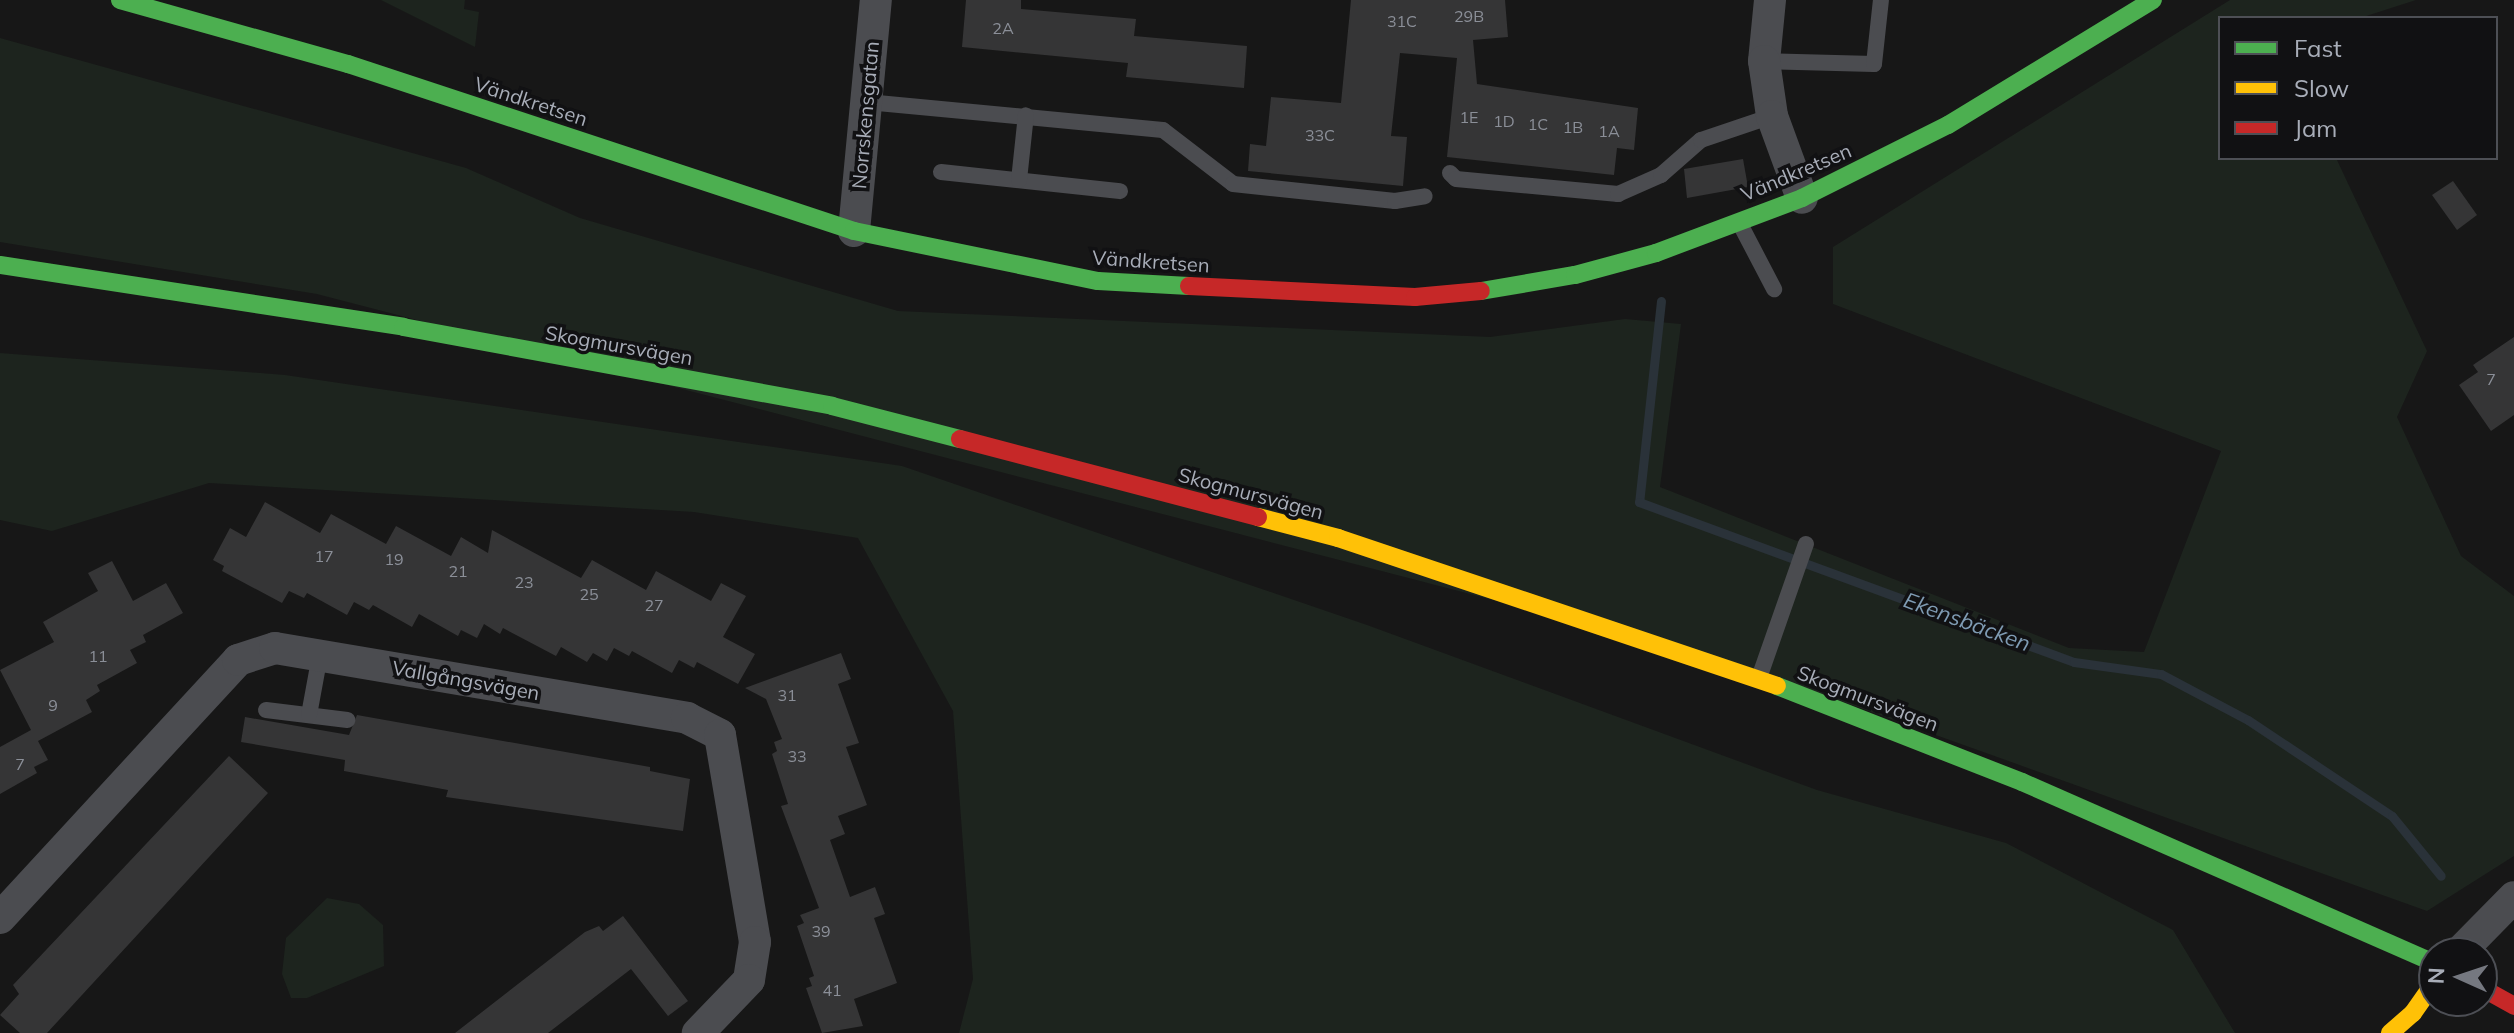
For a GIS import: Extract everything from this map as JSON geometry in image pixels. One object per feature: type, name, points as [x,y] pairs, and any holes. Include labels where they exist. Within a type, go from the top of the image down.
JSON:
[{"type":"street","name":"Vändkretsen","points":[[120,0],[348,64],[854,231],[958,256],[1098,281],[1415,297],[1503,289],[1575,275],[1656,253],[1802,198],[1948,125],[2153,0]]},
{"type":"street","name":"Norrskensgatan","points":[[854,231],[876,0]]},
{"type":"street","points":[[1770,0],[1764,61],[1772,116],[1802,198]]},
{"type":"street","name":"Skogmursvägen","points":[[0,265],[403,327],[832,406],[1338,538],[1759,679],[2022,782],[2418,956]]},
{"type":"street","name":"Vallgångsvägen","points":[[0,918],[238,660],[275,648],[320,655],[687,718],[720,735],[755,942],[749,980],[698,1033]]},
{"type":"street","points":[[2475,937],[2514,897]]},
{"type":"street","points":[[2390,1033],[2418,1006]]},
{"type":"lane","points":[[1764,61],[1874,64],[1881,0]]},
{"type":"lane","points":[[867,102],[1163,130],[1233,184],[1395,201],[1425,196]]},
{"type":"lane","points":[[1019,180],[1026,115]]},
{"type":"lane","points":[[1450,173],[1456,179],[1618,194],[1661,175],[1701,140],[1772,116]]},
{"type":"lane","points":[[941,172],[1120,191]]},
{"type":"lane","points":[[1738,221],[1774,289]]},
{"type":"lane","points":[[1759,679],[1806,544]]},
{"type":"lane","points":[[309,715],[320,655]]},
{"type":"lane","points":[[266,710],[347,720]]},
{"type":"shaded area","points":[[381,0],[465,0],[464,9],[479,12],[475,47]]},
{"type":"shaded area","points":[[2230,0],[2416,0],[2366,16],[2218,16],[2218,160],[2337,160],[2427,351],[2397,417],[2461,556],[2514,596],[2514,856],[2427,911],[1735,663],[317,294],[0,242],[0,38],[466,168],[580,218],[898,311],[1490,337],[1625,319],[1681,324],[1660,487],[2069,648],[2144,652],[2221,451],[1833,304],[1833,247]]},
{"type":"shaded area","points":[[0,353],[285,375],[902,466],[1367,625],[1817,790],[2006,843],[2173,930],[2235,1033],[959,1033],[973,979],[953,711],[858,538],[694,512],[209,483],[52,531],[0,520]]},
{"type":"shaded area","points":[[327,898],[359,904],[383,925],[384,966],[307,998],[291,998],[282,974],[286,938]]},
{"type":"building","points":[[966,0],[1021,0],[1021,9],[1136,19],[1134,36],[1247,46],[1244,88],[1126,77],[1128,63],[962,47]]},
{"type":"building","points":[[1351,0],[1505,0],[1508,37],[1473,40],[1477,84],[1638,108],[1634,150],[1617,148],[1614,175],[1447,157],[1457,58],[1400,53],[1391,136],[1407,137],[1403,186],[1248,171],[1250,144],[1266,146],[1271,97],[1341,103]]},
{"type":"building","points":[[1743,159],[1748,187],[1687,198],[1684,169]]},
{"type":"building","points":[[2453,181],[2477,215],[2457,230],[2432,195]]},
{"type":"building","points":[[2514,337],[2514,415],[2491,431],[2459,385],[2478,372],[2473,365]]},
{"type":"building","points":[[265,502],[320,533],[331,514],[386,544],[396,526],[451,556],[461,537],[488,553],[492,530],[581,578],[592,560],[646,590],[656,571],[711,601],[721,583],[746,596],[723,637],[755,654],[738,684],[697,662],[694,668],[679,660],[672,673],[632,651],[629,656],[614,648],[607,661],[593,653],[587,662],[561,647],[556,656],[503,628],[500,634],[484,624],[477,638],[461,630],[458,636],[419,614],[412,627],[373,605],[369,610],[354,602],[347,615],[307,593],[304,598],[289,591],[282,603],[222,571],[224,566],[213,560],[230,528],[246,537]]},
{"type":"building","points":[[112,561],[133,601],[166,583],[183,613],[143,635],[146,642],[130,650],[137,663],[97,685],[100,691],[86,700],[92,712],[38,741],[48,760],[34,767],[37,773],[0,794],[0,747],[31,730],[0,670],[54,642],[43,622],[98,591],[88,573]]},
{"type":"building","points":[[841,653],[851,679],[838,684],[859,743],[846,747],[867,805],[838,816],[845,834],[830,840],[850,897],[875,887],[885,914],[874,918],[897,983],[854,999],[863,1026],[822,1033],[806,988],[812,986],[809,978],[814,976],[797,926],[804,923],[800,915],[819,908],[781,806],[788,804],[772,754],[777,751],[774,742],[782,739],[766,699],[745,688]]},
{"type":"building","points":[[357,715],[650,767],[650,771],[690,779],[683,831],[446,797],[448,790],[344,771],[345,760],[241,742],[245,717],[349,735]]},
{"type":"building","points":[[229,756],[268,793],[47,1033],[20,1033],[0,1015],[19,994],[13,985]]},
{"type":"building","points":[[623,916],[688,1001],[668,1016],[631,969],[548,1033],[455,1033],[585,932],[599,926],[603,931]]},
{"type":"waterway","name":"Ekensbäcken","points":[[1661,301],[1639,502],[2074,662],[2161,674],[2248,720],[2392,816],[2441,876]]},
{"type":"traffic: fast","points":[[120,0],[348,64],[854,231],[1098,281],[1189,286]]},
{"type":"traffic: fast","points":[[1481,291],[1575,275],[1656,253],[1802,198],[1948,125],[2153,0]]},
{"type":"traffic: fast","points":[[0,265],[403,327],[832,406],[960,439]]},
{"type":"traffic: fast","points":[[1777,686],[2022,782],[2418,956]]},
{"type":"traffic: slow","points":[[1258,517],[1338,538],[1777,686]]},
{"type":"traffic: slow","points":[[2390,1033],[2418,1006]]},
{"type":"traffic: jam","points":[[1189,286],[1415,297],[1481,291]]},
{"type":"traffic: jam","points":[[960,439],[1258,517]]},
{"type":"traffic: jam","points":[[2498,997],[2514,1006]]}]
